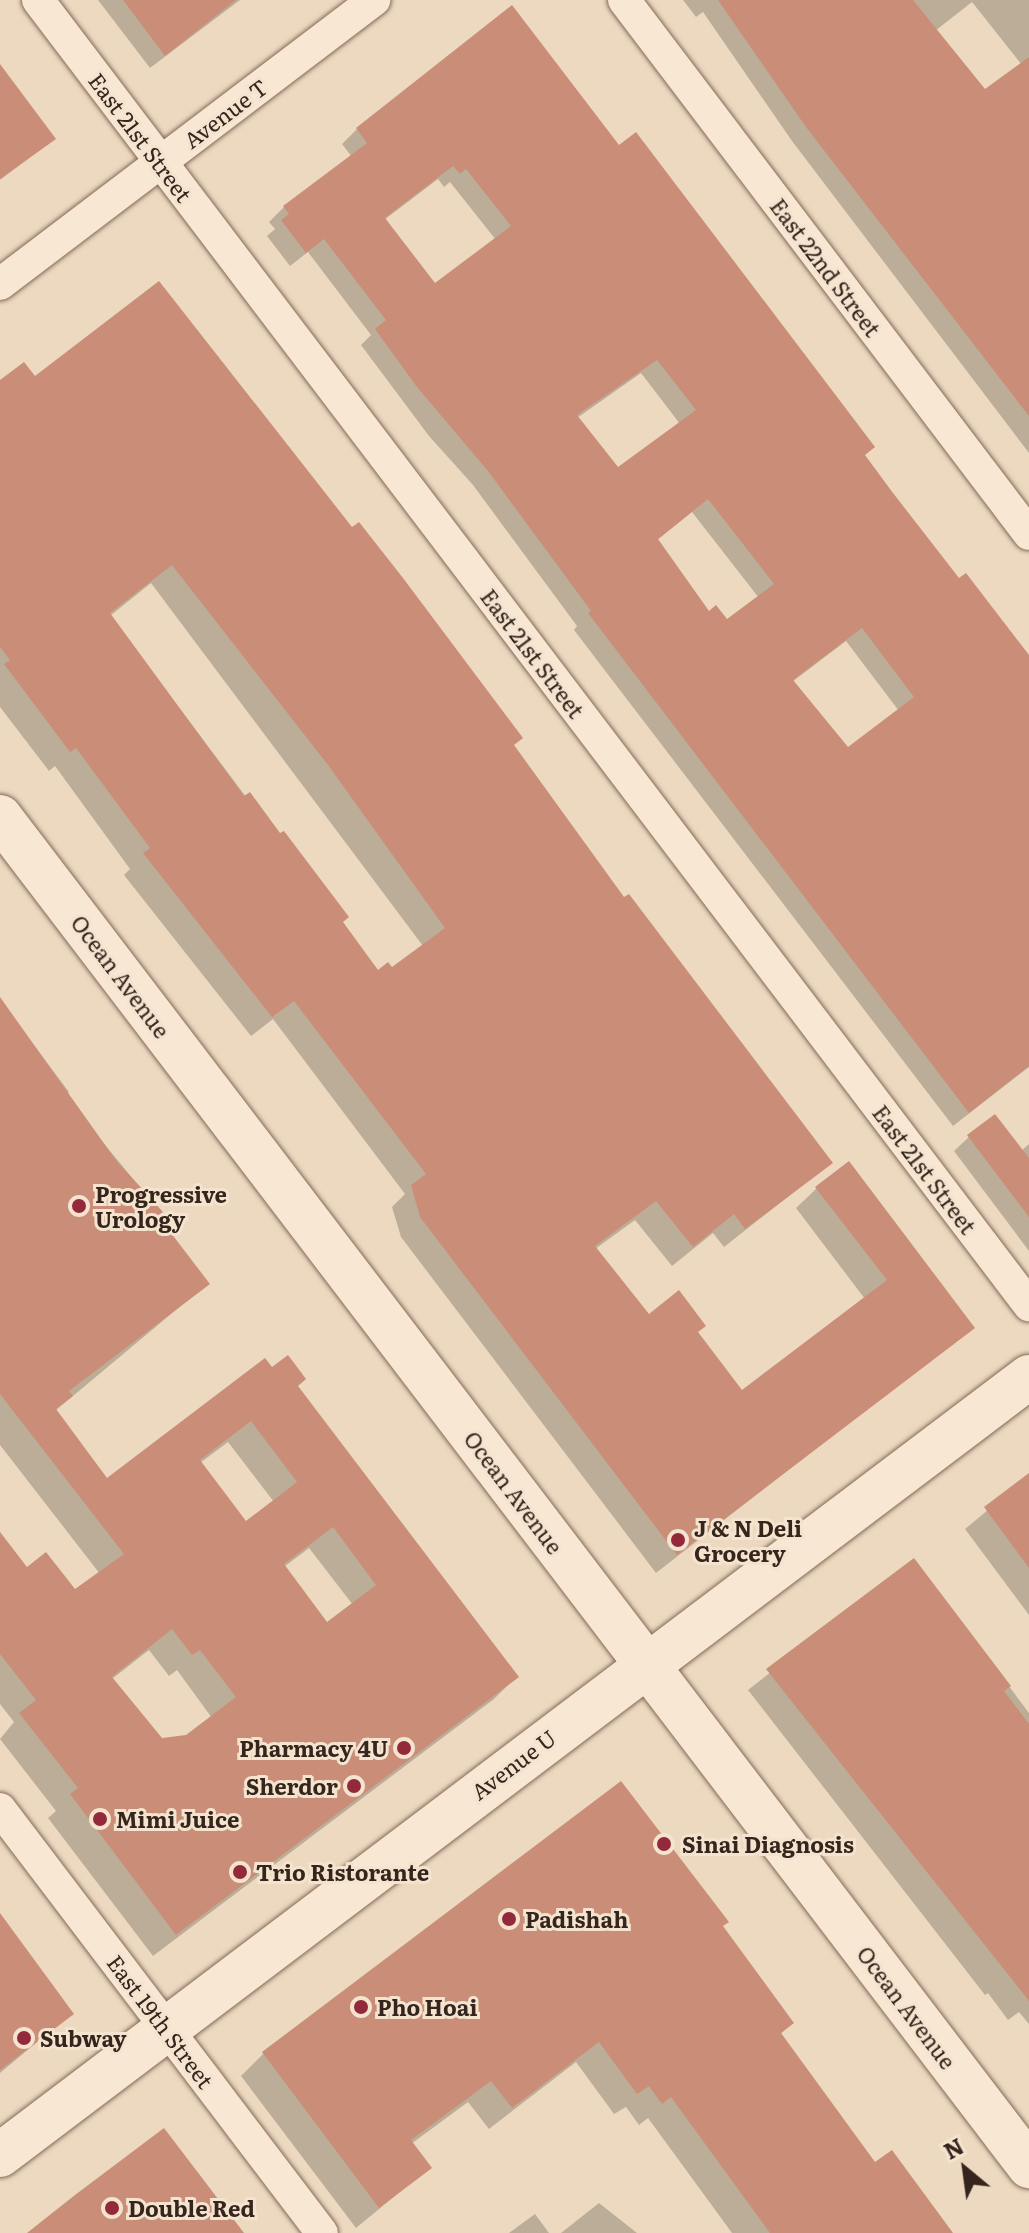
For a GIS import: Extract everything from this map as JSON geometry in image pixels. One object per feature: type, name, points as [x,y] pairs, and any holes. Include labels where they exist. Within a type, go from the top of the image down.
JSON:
[{"type":"main road","name":"Ocean Avenue","points":[[0,817],[1029,2166]]},
{"type":"main road","name":"Avenue U","points":[[0,2155],[644,1664],[1029,1377]]},
{"type":"street","name":"East 21st Street","points":[[38,0],[1029,1305]]},
{"type":"street","name":"Avenue T","points":[[0,284],[374,0]]},
{"type":"street","name":"East 22nd Street","points":[[624,0],[1029,534]]},
{"type":"street","name":"East 19th Street","points":[[0,1809],[322,2233]]},
{"type":"building","points":[[123,0],[236,0],[165,56]]},
{"type":"building","points":[[718,0],[913,0],[985,89],[1029,57],[1029,416],[806,127]]},
{"type":"building","points":[[512,5],[619,145],[636,132],[875,447],[865,455],[893,493],[959,578],[966,573],[1029,655],[1029,1066],[969,1113],[588,613],[591,611],[488,471],[417,387],[375,329],[386,320],[324,239],[306,253],[281,220],[289,214],[283,206],[367,143],[356,128]],"holes":[[[453,166],[460,174],[466,169],[511,226],[435,283],[385,218]],[[657,360],[696,410],[618,467],[577,415]],[[708,499],[774,584],[727,619],[716,605],[709,611],[658,539]],[[862,628],[914,697],[848,747],[793,680]]]},
{"type":"building","points":[[0,64],[56,139],[0,179]]},
{"type":"building","points":[[159,281],[352,527],[359,522],[403,578],[523,738],[514,745],[624,897],[629,894],[833,1163],[745,1229],[734,1214],[693,1247],[656,1201],[595,1246],[649,1314],[679,1290],[706,1326],[698,1332],[742,1390],[887,1280],[815,1187],[849,1161],[975,1328],[677,1555],[420,1217],[411,1185],[426,1174],[294,1001],[272,1017],[143,853],[150,848],[76,748],[70,752],[4,664],[10,660],[0,647],[0,380],[24,362],[35,376]],"holes":[[[172,565],[328,765],[445,928],[392,967],[388,962],[378,970],[343,922],[349,917],[284,831],[280,833],[250,792],[244,796],[110,613]]]},
{"type":"building","points":[[0,997],[115,1159],[163,1212],[158,1216],[210,1284],[69,1391],[73,1396],[56,1409],[107,1478],[265,1358],[272,1367],[288,1355],[306,1379],[298,1386],[519,1677],[176,1935],[70,1794],[78,1788],[19,1713],[36,1700],[0,1654],[0,1532],[27,1567],[46,1552],[75,1589],[124,1554],[0,1394]],"holes":[[[251,1421],[297,1482],[246,1521],[200,1460]],[[333,1527],[376,1585],[327,1622],[284,1564]],[[172,1629],[192,1655],[200,1650],[236,1697],[186,1735],[162,1738],[112,1677]]]},
{"type":"building","points":[[995,1114],[1029,1158],[1029,1217],[967,1135]]},
{"type":"building","points":[[1029,1473],[1029,1568],[984,1507]]},
{"type":"building","points":[[914,1558],[1011,1686],[1004,1691],[1029,1724],[1029,2001],[766,1669]]},
{"type":"building","points":[[621,1781],[729,1922],[723,1926],[794,2023],[781,2033],[875,2162],[892,2150],[953,2233],[770,2233],[671,2097],[662,2104],[649,2086],[637,2094],[599,2042],[512,2108],[491,2081],[411,2140],[432,2168],[379,2208],[262,2052]]},
{"type":"building","points":[[0,1913],[74,2014],[0,2070]]},
{"type":"building","points":[[164,2128],[244,2233],[27,2233],[75,2195]]},
{"type":"place","name":"Progressive Urology","points":[[79,1206]]},
{"type":"place","name":"J & N Deli Grocery","points":[[678,1540]]},
{"type":"place","name":"Pharmacy 4U","points":[[404,1748]]},
{"type":"place","name":"Sherdor","points":[[354,1786]]},
{"type":"place","name":"Mimi Juice","points":[[100,1819]]},
{"type":"place","name":"Sinai Diagnosis","points":[[664,1844]]},
{"type":"place","name":"Trio Ristorante","points":[[240,1872]]},
{"type":"place","name":"Padishah","points":[[509,1919]]},
{"type":"place","name":"Pho Hoai","points":[[361,2007]]},
{"type":"place","name":"Subway","points":[[24,2038]]},
{"type":"place","name":"Double Red","points":[[112,2208]]}]
